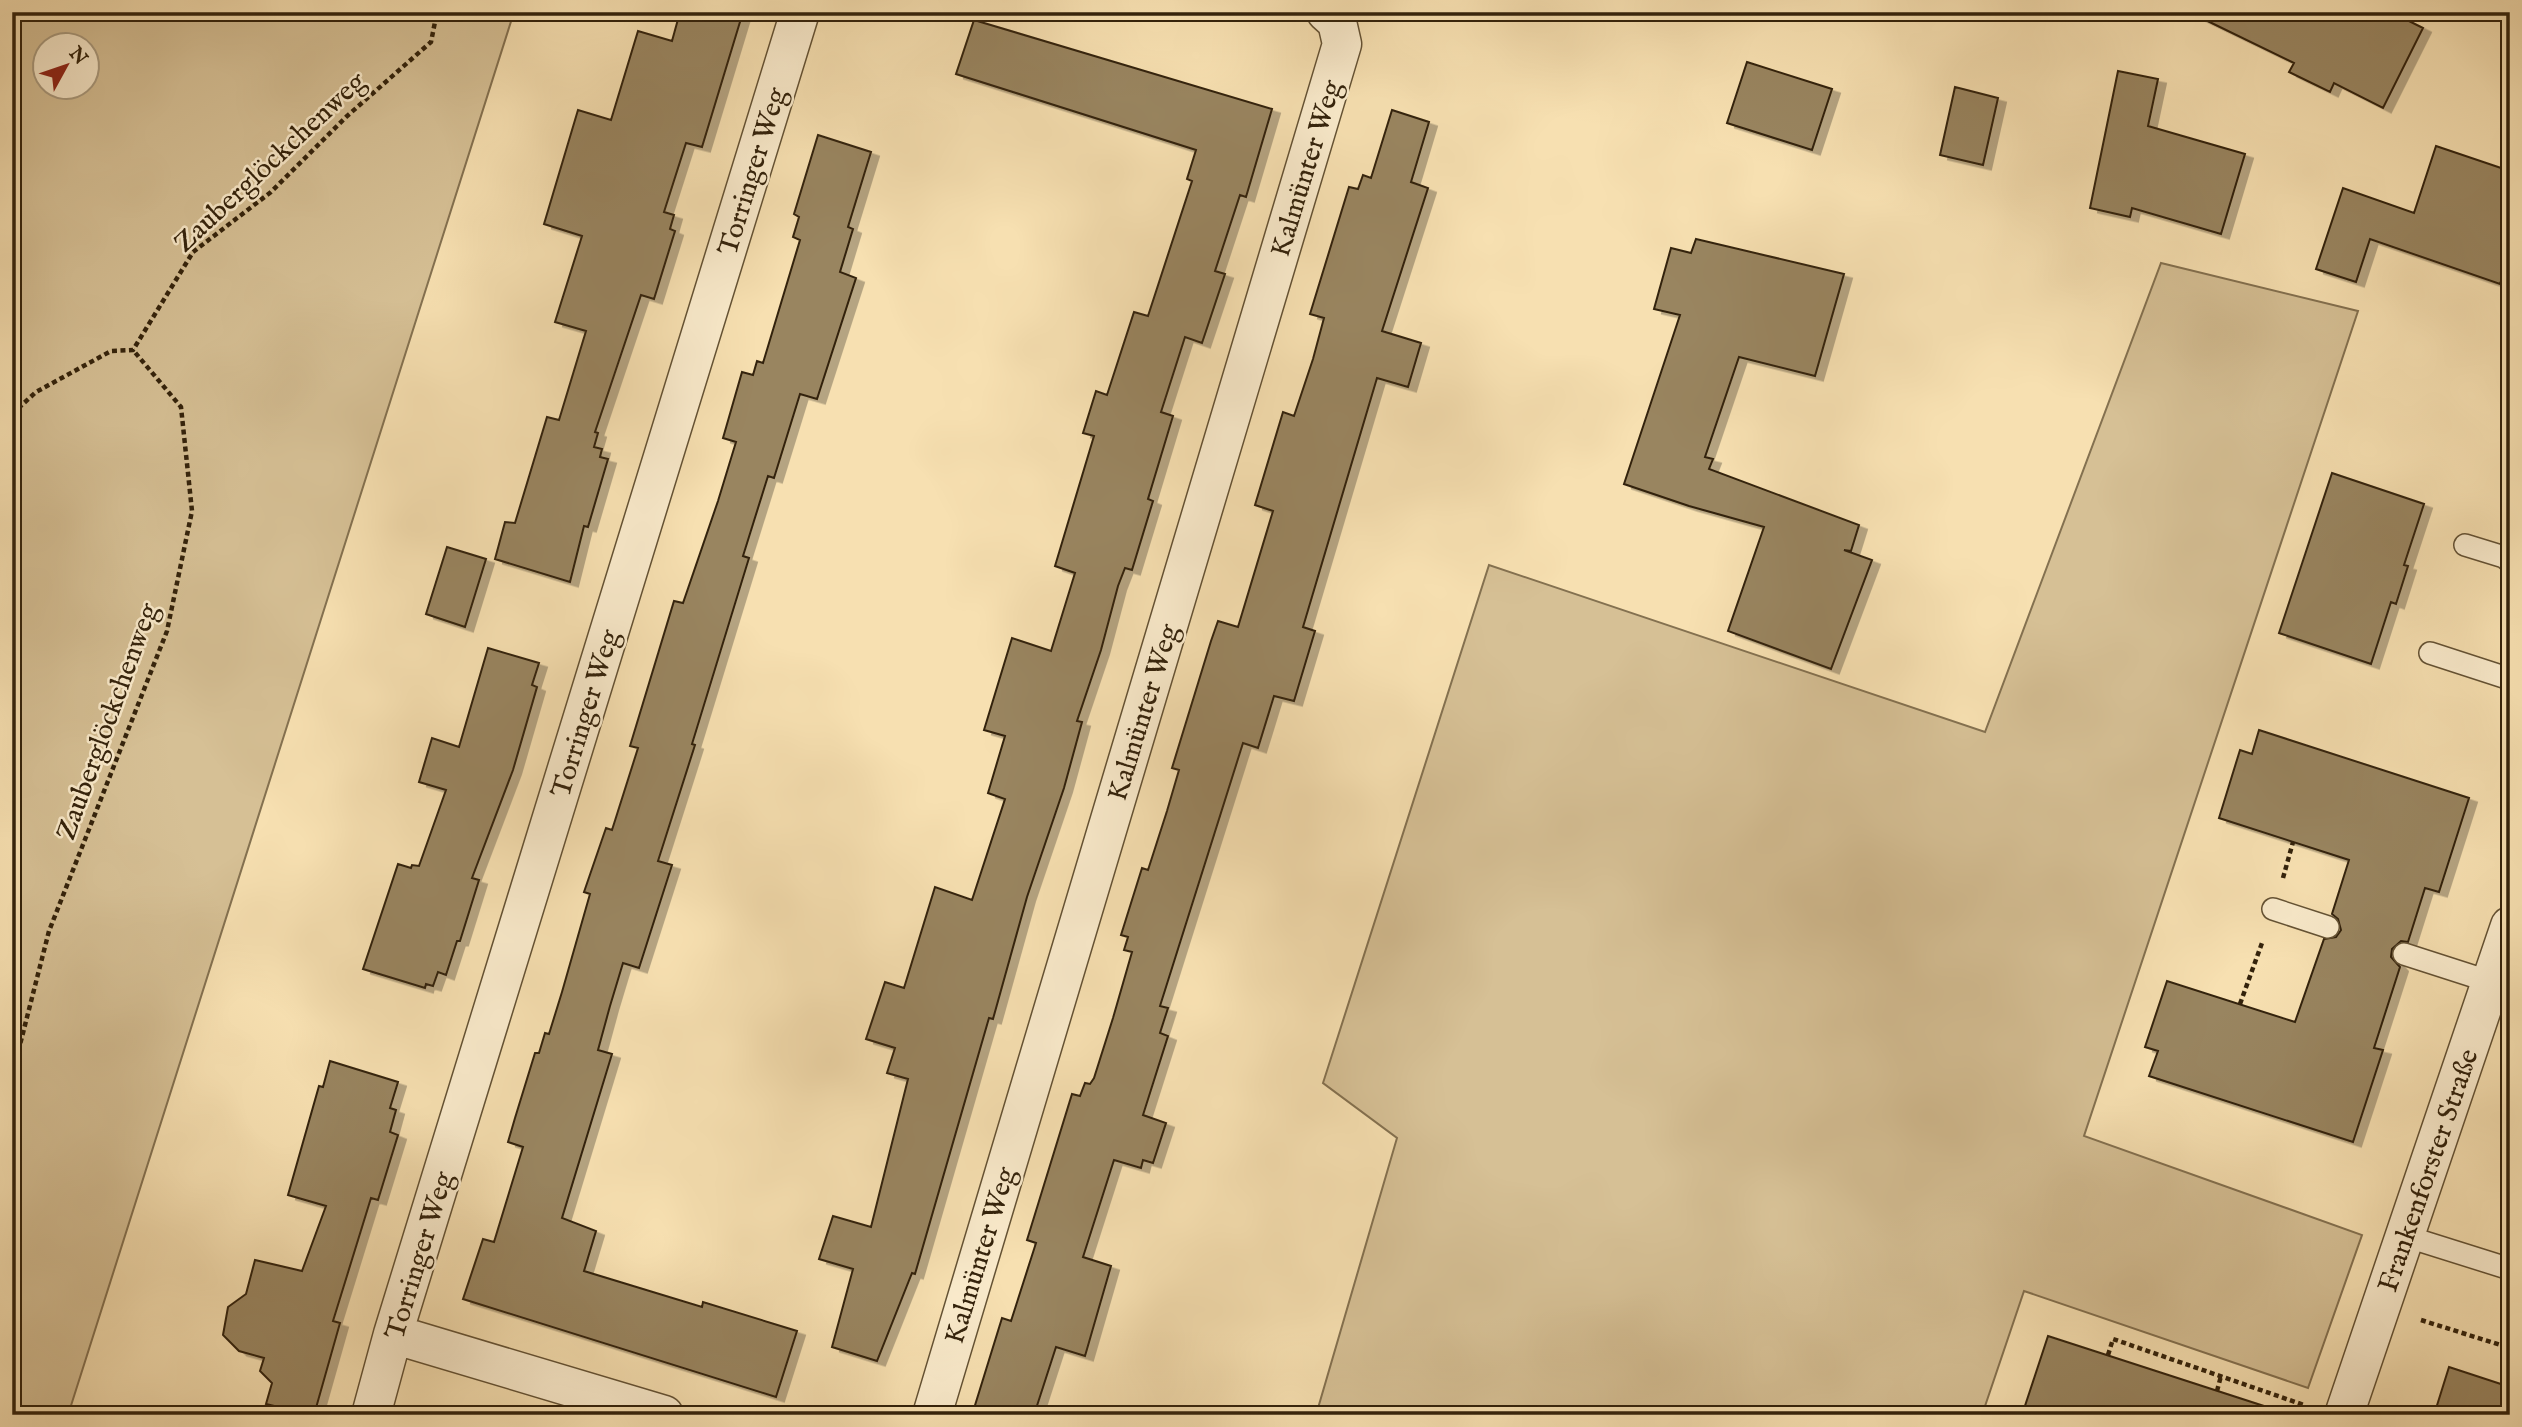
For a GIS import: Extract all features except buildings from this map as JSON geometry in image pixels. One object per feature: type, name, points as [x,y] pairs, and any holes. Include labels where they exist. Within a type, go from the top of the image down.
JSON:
[{"type":"street","name":"Torringer Weg","points":[[372,1415],[393,1334],[800,12]]},
{"type":"street","name":"Kalmünter Weg","points":[[932,1415],[1342,44],[1337,22],[1326,12]]},
{"type":"street","name":"Frankenforster Straße","points":[[2326,1410],[2380,1307],[2510,926]]},
{"type":"street","points":[[393,1334],[664,1415]]},
{"type":"lane","points":[[2465,545],[2504,557],[2510,562]]},
{"type":"lane","points":[[2430,653],[2510,679]]},
{"type":"lane","points":[[2273,909],[2328,927]]},
{"type":"lane","points":[[2404,954],[2490,982]]},
{"type":"lane","points":[[2405,1236],[2510,1269]]},
{"type":"path","name":"Zauberglöckchenweg","points":[[12,1076],[49,931],[167,631],[192,511],[181,407],[134,349],[193,251],[271,192],[346,117],[431,42],[437,12]]},
{"type":"path","points":[[12,414],[36,392],[111,351],[134,349]]},
{"type":"path","points":[[2380,1307],[2510,1348]]},
{"type":"path","points":[[2108,1356],[2113,1339],[2326,1410]]},
{"type":"path","points":[[2217,1391],[2221,1376]]},
{"type":"shaded area","points":[[12,12],[514,12],[68,1415],[12,1415]]},
{"type":"shaded area","points":[[2161,263],[2358,311],[2084,1136],[2362,1235],[2308,1388],[2024,1291],[1982,1415],[1316,1415],[1397,1138],[1323,1083],[1489,565],[1985,732]]}]
